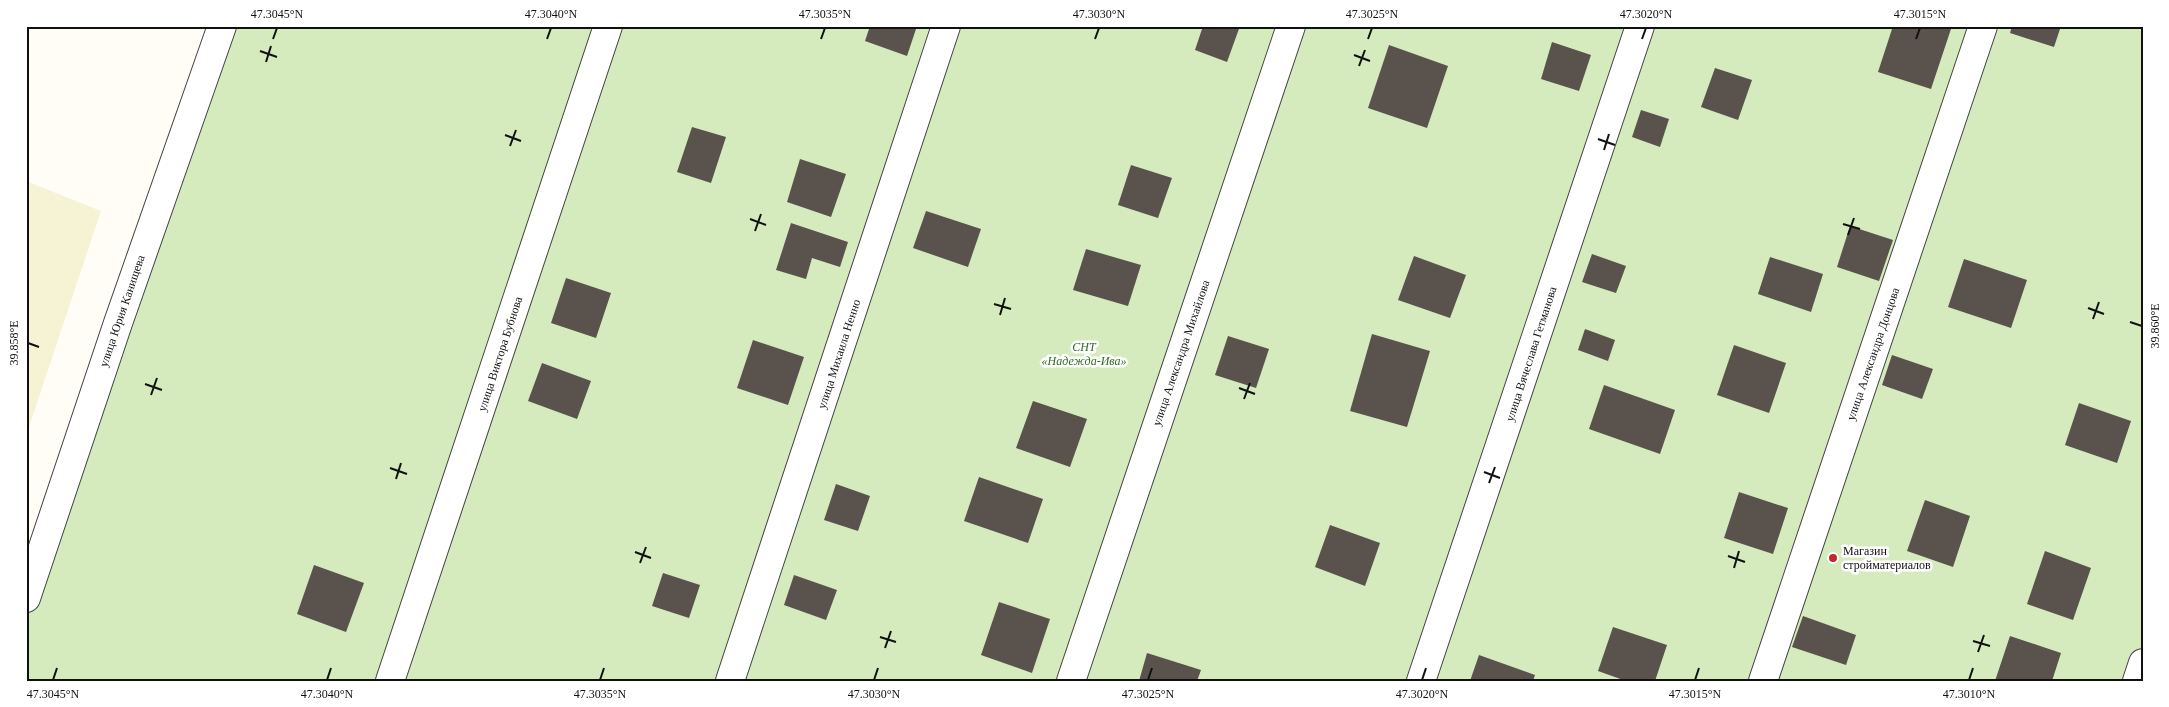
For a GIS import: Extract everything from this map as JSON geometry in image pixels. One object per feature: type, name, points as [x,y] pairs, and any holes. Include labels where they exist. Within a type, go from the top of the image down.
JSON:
[{"type":"street","name":"улица Юрия Канищева","points":[[26,598],[118,323],[222,26]]},
{"type":"street","name":"улица Виктора Бубнова","points":[[390,681],[608,26]]},
{"type":"street","name":"улица Михаила Ненно","points":[[730,681],[946,26]]},
{"type":"street","name":"улица Александра Михайлова","points":[[1071,681],[1291,26]]},
{"type":"street","name":"улица Вячеслава Гетманова","points":[[1421,681],[1640,26]]},
{"type":"street","name":"улица Александра Донцова","points":[[1762,681],[1983,26]]},
{"type":"street","points":[[2137,681],[2143,663]]},
{"type":"shaded area","points":[[26,181],[101,211],[26,436]]},
{"type":"green space","name":"СНТ «Надежда-Ива»","points":[[230,26],[2143,26],[2143,681],[26,681],[26,618]]},
{"type":"building","points":[[870,26],[917,26],[907,56],[865,41]]},
{"type":"building","points":[[1203,26],[1240,26],[1227,62],[1195,50]]},
{"type":"building","points":[[1893,26],[1941,26],[1951,29],[1931,89],[1878,72]]},
{"type":"building","points":[[2012,26],[2061,26],[2054,47],[2010,33]]},
{"type":"building","points":[[1552,42],[1591,55],[1579,91],[1541,79]]},
{"type":"building","points":[[1389,45],[1448,66],[1427,128],[1368,108]]},
{"type":"building","points":[[1715,68],[1752,80],[1738,120],[1701,107]]},
{"type":"building","points":[[1641,110],[1669,119],[1660,147],[1632,137]]},
{"type":"building","points":[[692,127],[726,137],[711,183],[677,172]]},
{"type":"building","points":[[800,159],[846,174],[831,217],[787,202]]},
{"type":"building","points":[[1131,165],[1172,178],[1158,218],[1118,205]]},
{"type":"building","points":[[926,211],[981,229],[968,267],[913,248]]},
{"type":"building","points":[[791,223],[848,242],[840,267],[812,258],[806,279],[776,270]]},
{"type":"building","points":[[1850,226],[1893,240],[1879,281],[1837,267]]},
{"type":"building","points":[[1086,249],[1141,265],[1128,306],[1073,290]]},
{"type":"building","points":[[1592,254],[1626,266],[1616,293],[1582,282]]},
{"type":"building","points":[[1414,256],[1466,275],[1450,318],[1398,300]]},
{"type":"building","points":[[1770,257],[1823,274],[1811,312],[1758,294]]},
{"type":"building","points":[[1964,259],[2027,280],[2011,328],[1948,307]]},
{"type":"building","points":[[566,278],[611,293],[596,338],[551,323]]},
{"type":"building","points":[[1585,329],[1615,340],[1608,361],[1578,350]]},
{"type":"building","points":[[1372,334],[1430,351],[1407,427],[1350,411]]},
{"type":"building","points":[[1228,336],[1269,349],[1256,388],[1215,375]]},
{"type":"building","points":[[753,340],[804,357],[788,405],[737,388]]},
{"type":"building","points":[[1734,345],[1786,363],[1769,413],[1717,395]]},
{"type":"building","points":[[1892,355],[1933,369],[1922,399],[1882,385]]},
{"type":"building","points":[[542,363],[591,381],[577,419],[528,401]]},
{"type":"building","points":[[1604,385],[1675,410],[1660,454],[1589,429]]},
{"type":"building","points":[[1033,401],[1087,419],[1070,467],[1016,448]]},
{"type":"building","points":[[2079,403],[2131,421],[2117,463],[2065,445]]},
{"type":"building","points":[[979,477],[1043,499],[1028,543],[964,521]]},
{"type":"building","points":[[836,484],[870,496],[858,531],[824,520]]},
{"type":"building","points":[[1739,492],[1788,508],[1773,554],[1724,538]]},
{"type":"building","points":[[1925,500],[1970,516],[1953,567],[1907,551]]},
{"type":"building","points":[[1330,525],[1380,543],[1365,586],[1315,567]]},
{"type":"building","points":[[2045,551],[2091,568],[2073,620],[2027,604]]},
{"type":"building","points":[[314,565],[364,583],[346,632],[297,614]]},
{"type":"building","points":[[663,573],[700,585],[689,618],[652,606]]},
{"type":"building","points":[[794,575],[837,590],[826,620],[784,605]]},
{"type":"building","points":[[999,602],[1050,619],[1032,673],[981,655]]},
{"type":"building","points":[[1803,616],[1856,635],[1846,665],[1792,647]]},
{"type":"building","points":[[1613,627],[1667,645],[1655,681],[1626,681],[1598,671]]},
{"type":"building","points":[[2010,636],[2061,653],[2052,681],[1995,681]]},
{"type":"building","points":[[1147,653],[1201,670],[1197,681],[1139,681]]},
{"type":"building","points":[[1479,655],[1535,675],[1533,681],[1470,681]]},
{"type":"place","name":"Магазин стройматериалов","points":[[1833,558]]}]
